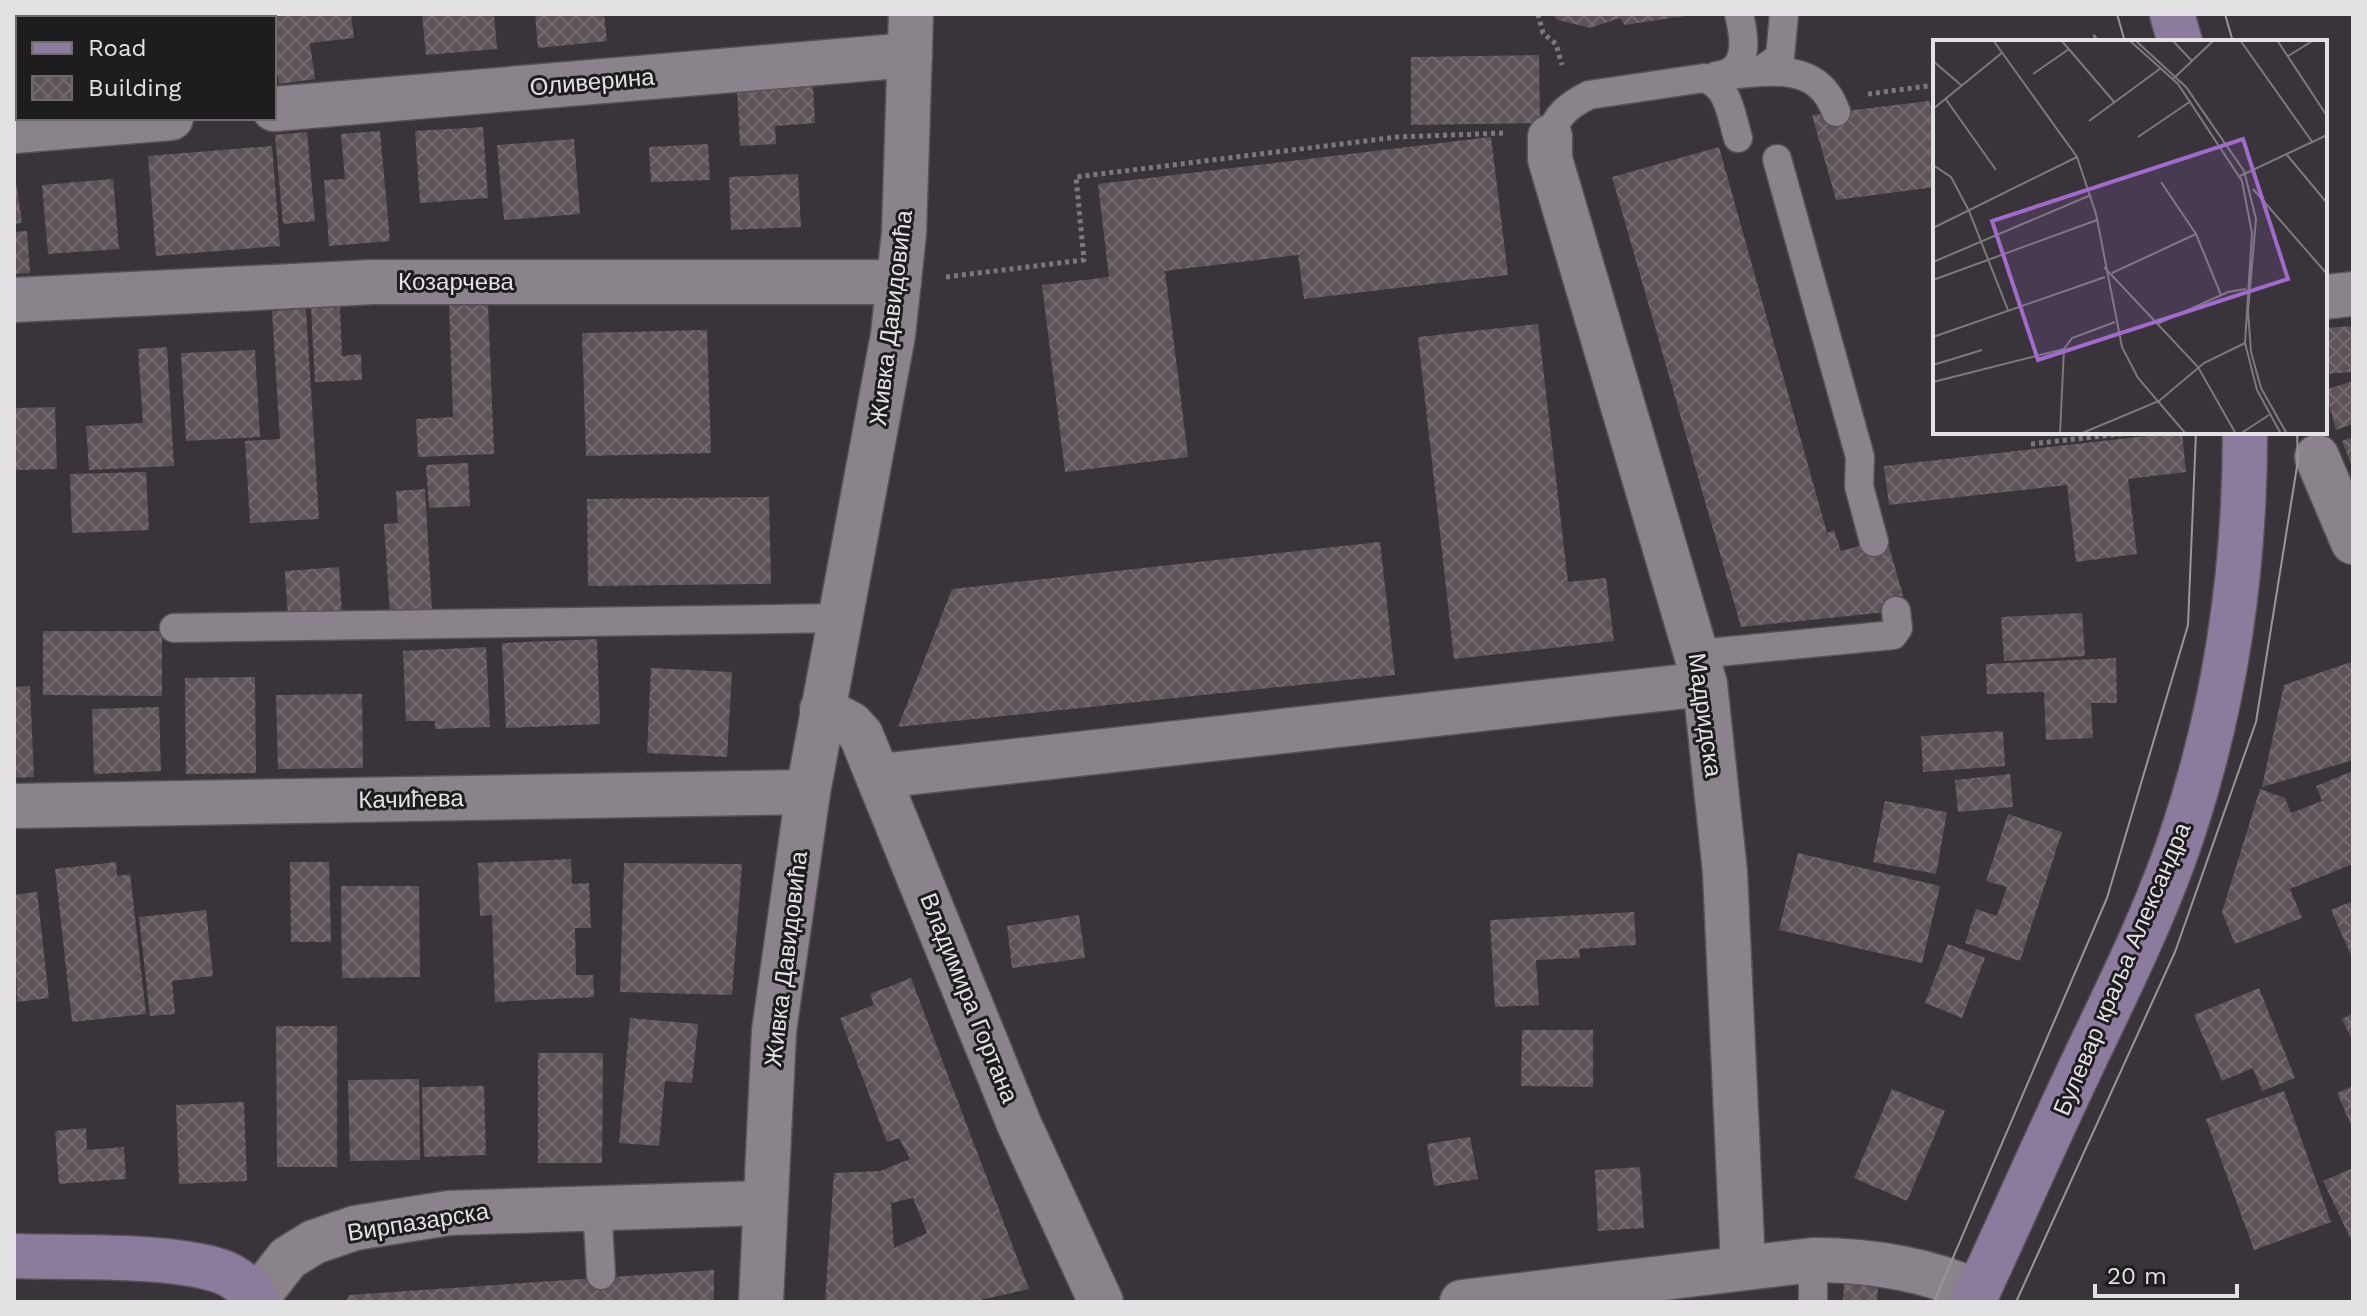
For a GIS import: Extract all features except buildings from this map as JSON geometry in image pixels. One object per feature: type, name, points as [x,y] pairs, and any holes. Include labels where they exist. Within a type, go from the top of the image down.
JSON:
[{"type":"main road","points":[[2172,14],[2179,40]]},
{"type":"main road","name":"Булевар краља Александра","points":[[1975,1297],[2119,986],[2185,829],[2207,752],[2233,636],[2243,528],[2245,434]]},
{"type":"main road","name":"Вирпазарска","points":[[14,1256],[167,1262],[210,1269],[234,1278],[257,1300]]},
{"type":"street","name":"Оливерина","points":[[276,109],[910,34]]},
{"type":"street","name":"Живка Давидовића","points":[[761,1302],[763,1203],[774,1031],[808,792],[879,423],[899,282],[910,34]]},
{"type":"street","points":[[14,131],[147,120]]},
{"type":"street","name":"Мадридска","points":[[1560,120],[1550,159],[1702,669],[1725,872],[1743,1266]]},
{"type":"street","name":"Козарчева","points":[[14,300],[373,282],[899,282]]},
{"type":"street","points":[[2327,297],[2353,294]]},
{"type":"street","points":[[2317,457],[2353,542]]},
{"type":"street","points":[[880,776],[1702,669]]},
{"type":"street","name":"Владимира Гортана","points":[[822,709],[851,724],[861,735],[1019,1124],[1101,1302]]},
{"type":"street","name":"Качићева","points":[[14,806],[808,792]]},
{"type":"street","name":"Вирпазарска","points":[[257,1300],[288,1258],[314,1242],[355,1228],[449,1213],[763,1203]]},
{"type":"street","points":[[1462,1302],[1743,1266],[1813,1281],[1867,1262],[1932,1274],[1975,1297]]},
{"type":"lane","points":[[1715,76],[1738,67],[1744,40],[1739,14]]},
{"type":"lane","points":[[1759,72],[1780,57],[1784,14]]},
{"type":"lane","points":[[1560,120],[1611,89],[1715,76],[1790,71],[1809,77],[1824,87],[1836,112]]},
{"type":"lane","points":[[1715,76],[1724,93],[1738,138]]},
{"type":"lane","points":[[1777,159],[1860,457],[1859,486],[1874,542]]},
{"type":"lane","points":[[1702,669],[1893,635],[1898,628],[1896,611]]},
{"type":"lane","points":[[174,628],[840,618]]},
{"type":"lane","points":[[597,1206],[601,1275]]},
{"type":"path","points":[[1538,14],[1543,33],[1556,44],[1560,120]]},
{"type":"path","points":[[2090,40],[2096,36]]},
{"type":"path","points":[[1915,88],[1933,85]]},
{"type":"path","points":[[899,282],[1084,260],[1076,177],[1397,137],[1488,132]]},
{"type":"path","points":[[2031,444],[2120,434]]},
{"type":"tram line","points":[[2117,14],[2124,40]]},
{"type":"tram line","points":[[2225,14],[2232,40]]},
{"type":"tram line","points":[[1934,1302],[2107,898],[2188,625],[2196,434]]},
{"type":"tram line","points":[[2016,1302],[2175,952],[2256,722],[2298,460],[2297,434]]}]
